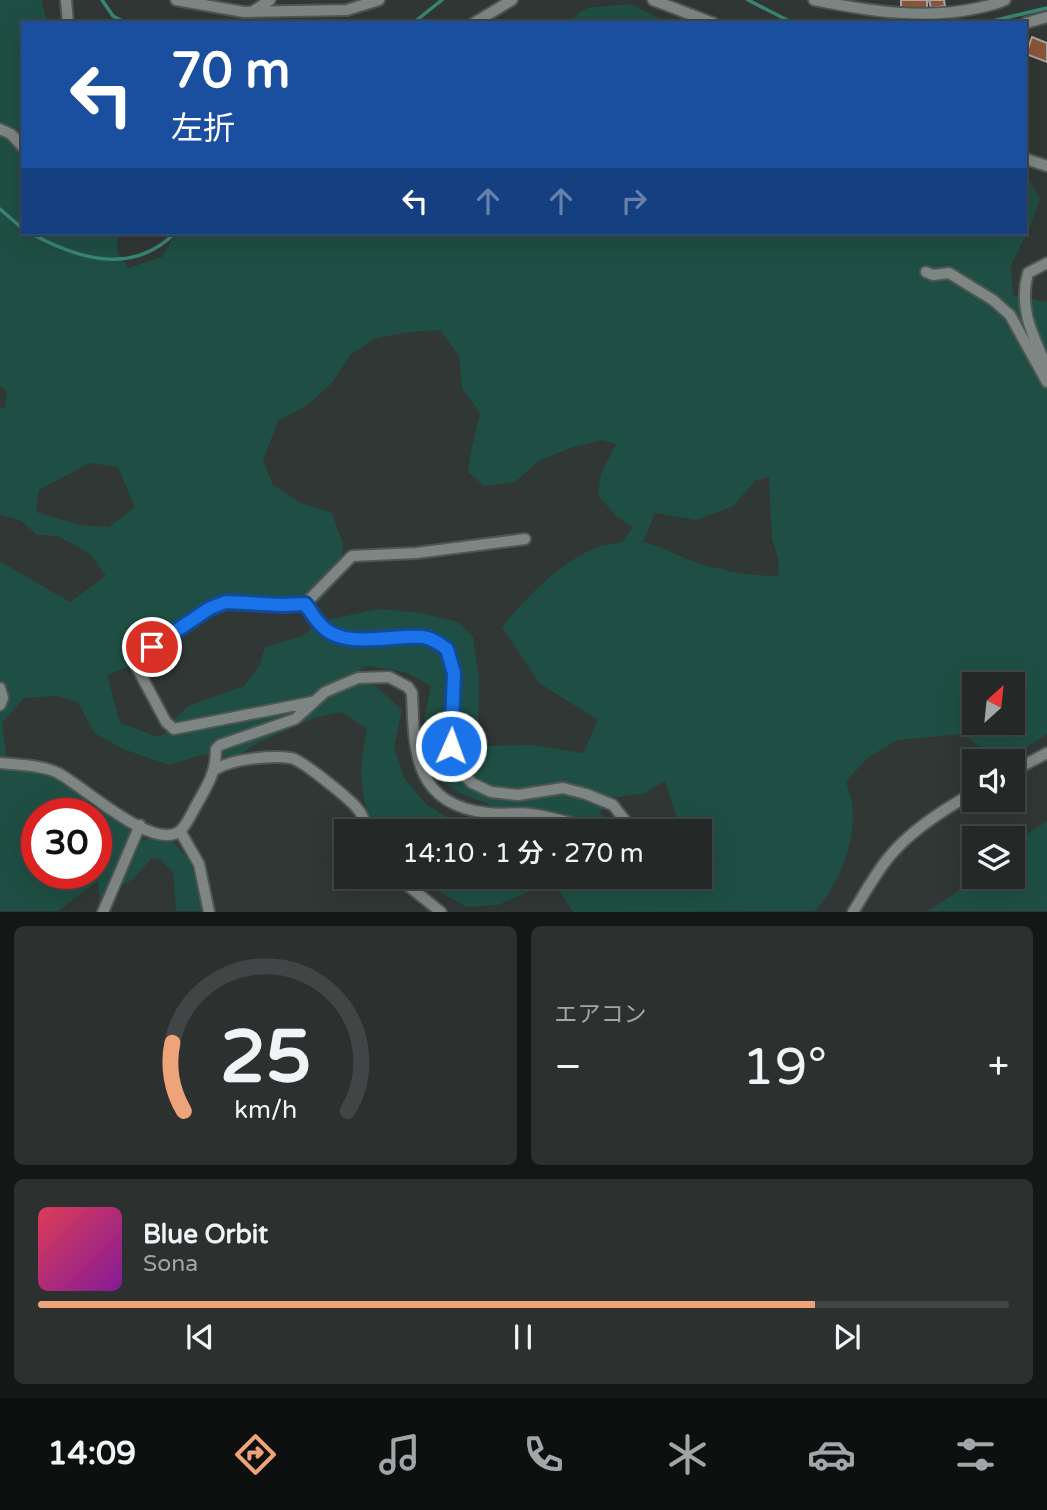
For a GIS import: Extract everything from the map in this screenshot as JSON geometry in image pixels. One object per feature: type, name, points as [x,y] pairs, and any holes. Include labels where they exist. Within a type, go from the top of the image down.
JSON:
[{"type":"street","points":[[66,0],[68,21]]},
{"type":"street","points":[[176,0],[252,12],[347,10],[379,0]]},
{"type":"street","points":[[252,12],[270,0]]},
{"type":"street","points":[[477,21],[512,0]]},
{"type":"street","points":[[653,0],[708,21]]},
{"type":"street","points":[[814,0],[863,10],[931,14],[969,10],[1005,0]]},
{"type":"street","points":[[969,10],[971,21]]},
{"type":"street","points":[[1027,23],[1047,17]]},
{"type":"street","points":[[0,129],[11,134],[21,144]]},
{"type":"street","points":[[1027,159],[1047,166]]},
{"type":"street","points":[[1047,263],[1028,273],[1024,289],[1024,311],[1047,367]]},
{"type":"street","points":[[926,272],[933,275],[949,273],[993,300],[1010,315],[1047,382]]},
{"type":"street","points":[[315,701],[174,729],[166,722],[135,664],[138,654],[210,608],[226,602],[305,604],[352,556],[416,554],[525,539]]},
{"type":"street","points":[[305,604],[323,628],[340,637],[424,637],[447,649],[454,673],[451,746],[456,764],[472,783],[491,792],[518,795],[563,789],[586,794],[613,805],[624,819]]},
{"type":"street","points":[[216,769],[216,749],[220,745],[295,719],[331,688],[358,678],[389,677],[408,687],[412,693],[414,745],[420,769],[431,787],[452,803],[470,810],[530,814],[550,819]]},
{"type":"street","points":[[0,688],[3,698],[0,705]]},
{"type":"street","points":[[1025,765],[1047,753]]},
{"type":"street","points":[[0,763],[54,771],[100,804],[166,836],[180,831],[216,769],[228,761],[292,758],[335,788],[357,807],[364,819]]},
{"type":"street","points":[[853,912],[887,859],[901,844],[923,825],[962,800]]},
{"type":"street","points":[[103,912],[140,825]]},
{"type":"street","points":[[180,831],[200,863],[209,912]]},
{"type":"street","points":[[412,889],[441,912]]},
{"type":"green space","points":[[0,0],[42,0],[49,21],[21,21],[21,235],[117,235],[117,251],[128,268],[162,257],[175,235],[1026,235],[1011,265],[1013,295],[1047,302],[1047,734],[1024,749],[983,749],[964,735],[1026,735],[1026,672],[962,672],[962,734],[897,740],[869,757],[846,781],[853,810],[851,840],[837,879],[815,911],[573,912],[558,889],[712,889],[712,819],[677,819],[665,781],[645,793],[609,798],[600,813],[606,819],[495,819],[497,817],[488,804],[460,793],[432,775],[422,732],[431,686],[405,672],[366,666],[342,683],[376,686],[402,710],[394,747],[404,778],[426,804],[449,819],[370,819],[362,781],[367,729],[342,712],[317,717],[255,744],[237,757],[205,754],[169,765],[123,749],[94,733],[78,702],[56,696],[24,698],[2,723],[6,755],[36,766],[68,773],[98,798],[21,798],[21,889],[87,889],[58,911],[0,911],[0,561],[70,602],[106,576],[90,554],[58,536],[37,535],[20,520],[0,515],[0,408],[5,408],[7,391],[0,386]],"holes":[[[440,330],[459,356],[462,388],[480,413],[468,472],[484,486],[515,482],[540,460],[570,448],[602,440],[616,444],[601,474],[598,495],[616,516],[633,527],[623,542],[595,548],[556,572],[502,627],[539,683],[598,720],[583,753],[533,745],[482,746],[478,735],[479,680],[473,637],[458,622],[420,613],[379,609],[322,621],[302,636],[265,647],[260,665],[244,686],[188,706],[174,720],[179,726],[158,737],[120,723],[107,675],[133,665],[150,648],[222,598],[256,596],[287,605],[319,602],[340,578],[343,544],[332,513],[301,503],[273,485],[263,460],[278,421],[307,405],[332,383],[350,355],[376,338]],[[90,463],[118,467],[135,507],[109,527],[80,525],[36,512],[39,490]],[[769,477],[772,538],[779,562],[778,576],[710,567],[643,542],[655,513],[695,520],[732,507],[756,480]]]},
{"type":"green space","points":[[631,4],[665,21],[568,21],[587,8]]},
{"type":"green space","points":[[1027,176],[1040,199],[1030,227],[1027,233]]},
{"type":"green space","points":[[112,810],[140,841],[166,834],[190,860],[203,911],[176,911],[173,872],[160,859],[152,858],[133,879],[118,888],[109,898],[109,911],[100,911],[99,889],[112,889]]},
{"type":"green space","points":[[1047,821],[1047,911],[928,911],[962,887],[1025,889],[1025,835]]},
{"type":"green space","points":[[435,889],[535,889],[498,905],[466,907]]},
{"type":"building","points":[[901,0],[927,0],[927,10],[901,10]]},
{"type":"building","points":[[929,0],[944,0],[945,6],[931,8]]},
{"type":"building","points":[[1032,37],[1047,43],[1047,62],[1027,54]]},
{"type":"waterway","points":[[102,0],[113,16],[122,21]]},
{"type":"waterway","points":[[416,21],[442,0]]},
{"type":"waterway","points":[[748,0],[789,21]]},
{"type":"waterway","points":[[992,21],[1047,8]]},
{"type":"waterway","points":[[0,209],[21,227]]},
{"type":"waterway","points":[[34,235],[67,250],[104,259],[141,255],[172,235]]},
{"type":"route","points":[[152,647],[210,608],[226,602],[305,604],[323,628],[340,637],[424,637],[434,640],[447,649],[454,673],[451,746]]}]
